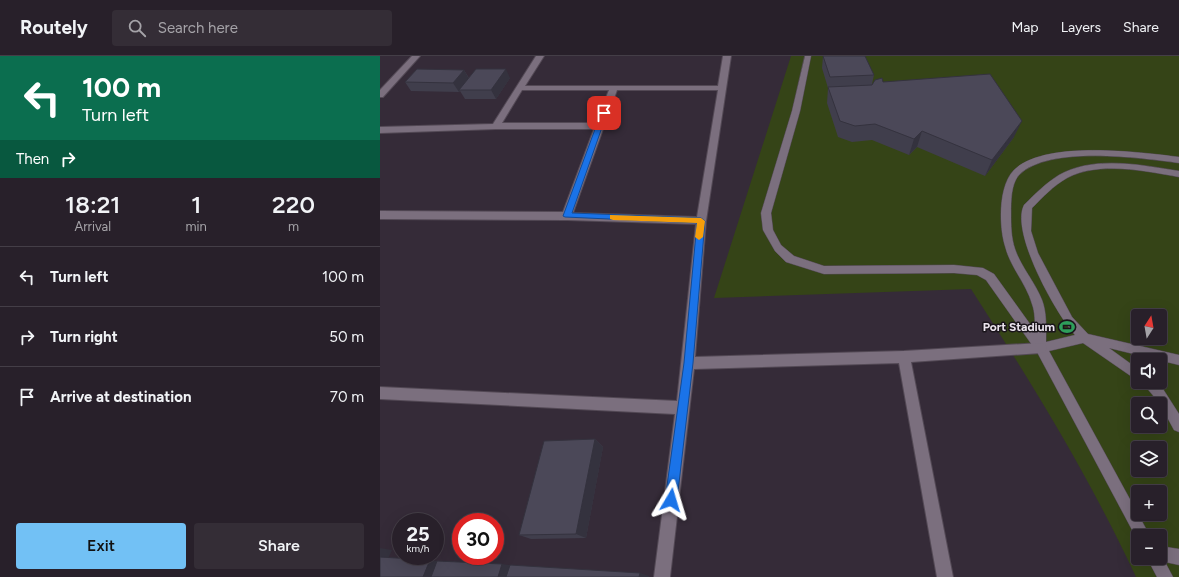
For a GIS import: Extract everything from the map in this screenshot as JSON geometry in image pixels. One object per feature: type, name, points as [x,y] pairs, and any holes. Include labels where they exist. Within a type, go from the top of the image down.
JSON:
[{"type":"street","points":[[380,95],[416,56]]},
{"type":"street","points":[[496,126],[540,56]]},
{"type":"street","points":[[662,577],[688,363],[701,221],[727,56]]},
{"type":"street","points":[[520,88],[723,88]]},
{"type":"street","points":[[567,216],[614,88]]},
{"type":"street","points":[[380,130],[496,126],[599,126]]},
{"type":"street","points":[[380,215],[567,216],[701,221]]},
{"type":"street","points":[[688,363],[904,356],[1041,348]]},
{"type":"street","points":[[904,356],[945,577]]},
{"type":"street","points":[[380,393],[683,408]]},
{"type":"lane","points":[[808,56],[796,111],[766,212],[768,230],[778,248],[790,259],[824,270],[979,271],[990,277],[1041,348],[1139,529]]},
{"type":"lane","points":[[1041,348],[1037,300],[1011,252],[1006,227],[1006,204],[1010,186],[1016,172],[1039,160],[1087,153],[1179,160]]},
{"type":"lane","points":[[1131,371],[1084,338],[1068,320],[1033,253],[1026,231],[1027,207],[1048,186],[1076,171],[1098,168],[1134,168],[1179,174]]},
{"type":"lane","points":[[1041,348],[1084,338],[1179,360]]},
{"type":"lane","points":[[1155,389],[1179,426]]},
{"type":"lane","points":[[1167,554],[1179,557]]},
{"type":"lane","points":[[1159,565],[1165,577]]},
{"type":"green space","name":"Port Stadium","points":[[791,56],[1179,56],[1179,577],[1136,577],[1099,502],[1079,466],[971,289],[714,298]]},
{"type":"building","points":[[823,56],[865,56],[874,75],[830,77]]},
{"type":"building","points":[[417,69],[464,70],[453,83],[405,82]]},
{"type":"building","points":[[476,69],[506,69],[491,90],[459,90]]},
{"type":"building","points":[[990,74],[1022,121],[992,160],[922,131],[914,139],[875,124],[855,126],[840,121],[828,87],[872,85],[875,80],[882,78],[883,82]]},
{"type":"building","points":[[595,439],[576,534],[519,535],[544,441]]},
{"type":"building","points":[[380,557],[392,558],[392,565],[428,565],[423,577],[380,577]]},
{"type":"building","points":[[444,561],[452,562],[452,565],[502,565],[498,577],[431,577],[436,565],[444,565]]},
{"type":"building","points":[[510,565],[640,573],[639,577],[506,577]]},
{"type":"slow traffic","points":[[613,217],[701,221],[699,237]]},
{"type":"place","name":"Port Stadium","points":[[1067,327]]},
{"type":"route","points":[[604,113],[567,216],[701,221],[688,363],[671,500]]}]
